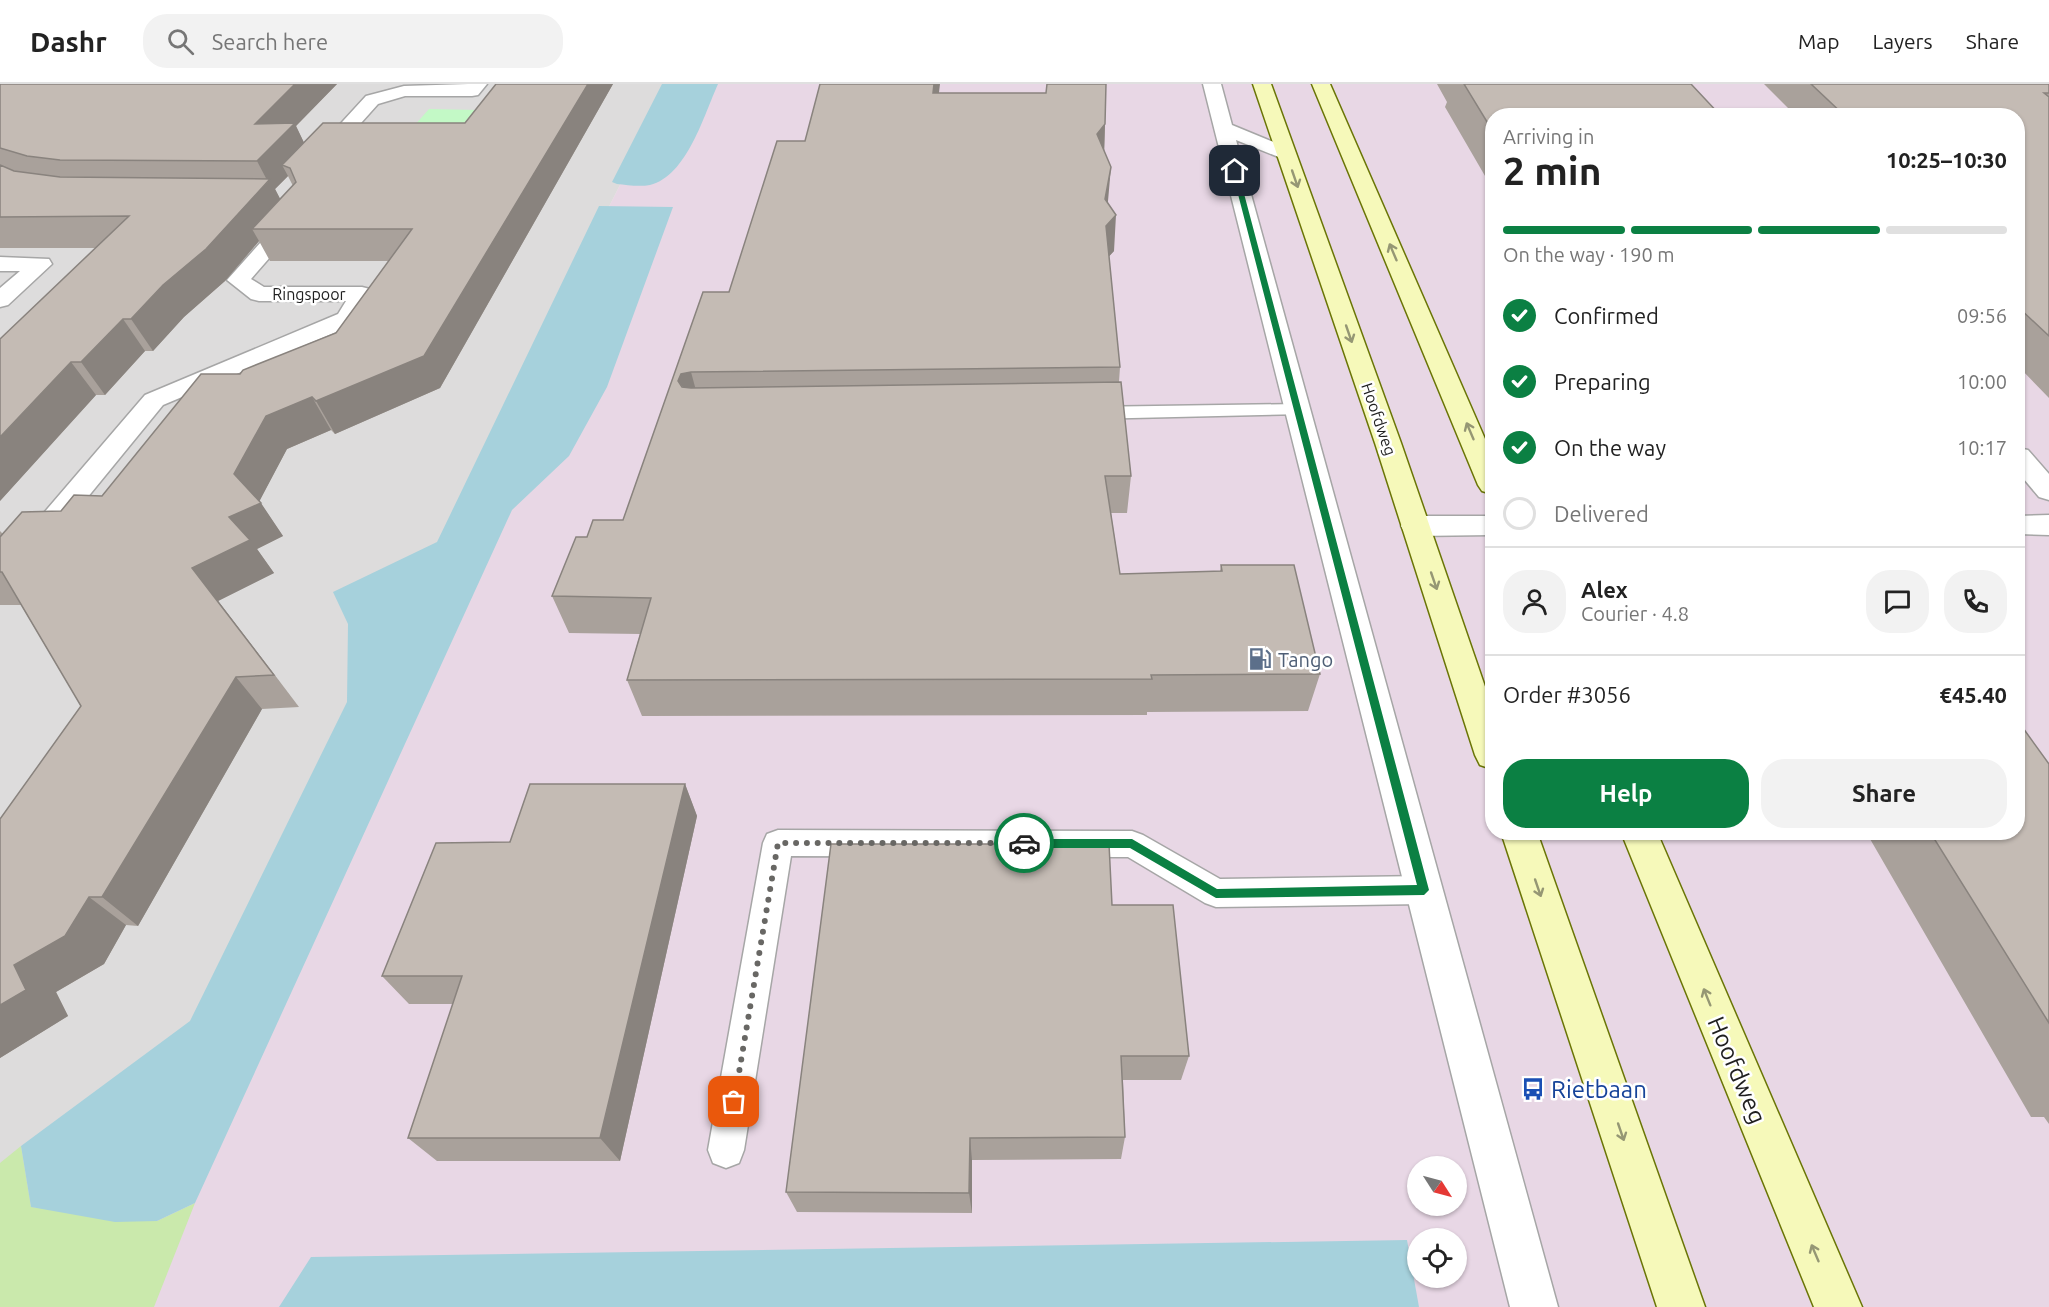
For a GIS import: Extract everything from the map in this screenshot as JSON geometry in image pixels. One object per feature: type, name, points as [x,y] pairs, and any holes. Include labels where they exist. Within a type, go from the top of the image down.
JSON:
[{"type":"main road","name":"Hoofdweg","points":[[1262,84],[1485,734]]},
{"type":"main road","points":[[1321,84],[1485,469]]},
{"type":"main road","points":[[1522,840],[1680,1307]]},
{"type":"main road","name":"Hoofdweg","points":[[1642,840],[1838,1307]]},
{"type":"street","points":[[311,166],[372,100],[396,88],[472,91],[478,84]]},
{"type":"street","points":[[1212,84],[1534,1307]]},
{"type":"street","points":[[1224,128],[1287,154]]},
{"type":"street","name":"Ringspoor","points":[[0,584],[154,400],[347,319],[362,294],[259,294],[238,280],[300,211],[296,204],[280,200]]},
{"type":"street","points":[[0,264],[41,264],[7,307]]},
{"type":"street","points":[[2025,464],[2049,490]]},
{"type":"street","points":[[2025,525],[2049,525]]},
{"type":"street","points":[[1415,526],[1485,526]]},
{"type":"lane","points":[[1071,413],[1298,410]]},
{"type":"lane","points":[[726,1150],[778,843],[1132,844],[1216,894],[1424,890]]},
{"type":"shaded area","points":[[0,84],[671,84],[53,1307],[0,1307]]},
{"type":"shaded area","points":[[671,84],[2049,84],[2049,1307],[53,1307]]},
{"type":"green space","points":[[429,109],[479,110],[458,136],[406,135]]},
{"type":"green space","points":[[21,1146],[31,1207],[157,1221],[195,1203],[154,1307],[0,1307],[0,1163]]},
{"type":"water","points":[[662,84],[718,84],[693,143],[674,170],[663,179],[650,185],[633,186],[612,182]]},
{"type":"water","points":[[599,206],[673,207],[607,387],[569,456],[512,510],[195,1203],[157,1221],[115,1222],[31,1207],[21,1146],[190,1021],[347,702],[348,624],[333,592],[437,542]]},
{"type":"water","points":[[1407,1240],[1407,1288],[1416,1288],[1419,1307],[279,1307],[311,1257]]},
{"type":"building","points":[[0,84],[295,84],[255,124],[295,123],[257,161],[60,160],[27,156],[0,148]]},
{"type":"building","points":[[496,84],[588,84],[424,356],[316,401],[312,397],[266,416],[234,474],[261,503],[229,517],[250,540],[192,568],[274,675],[236,677],[102,897],[89,897],[65,936],[14,965],[26,990],[0,1005],[0,819],[81,706],[0,572],[0,537],[22,512],[61,511],[74,495],[102,496],[201,374],[240,374],[243,370],[336,333],[412,229],[252,229],[296,182],[290,168],[282,165],[323,123],[465,123]]},
{"type":"building","points":[[820,84],[934,84],[933,93],[1046,93],[1047,84],[1106,84],[1105,124],[1097,134],[1111,167],[1105,199],[1116,215],[1106,226],[1120,367],[691,372],[681,374],[678,381],[682,387],[1121,382],[1131,476],[1105,476],[1120,574],[1222,571],[1221,565],[1294,565],[1320,674],[1151,675],[1152,679],[627,680],[651,598],[552,596],[576,537],[587,537],[593,520],[623,520],[703,292],[729,292],[777,141],[805,141]]},
{"type":"building","points":[[1464,84],[1691,84],[1714,108],[1485,108],[1485,118]]},
{"type":"building","points":[[1811,84],[2049,84],[2049,93],[2044,93],[2049,97],[2049,336],[2025,314],[2025,108],[1836,108]]},
{"type":"building","points":[[0,165],[14,171],[60,177],[270,179],[206,249],[163,285],[131,319],[123,319],[81,362],[71,362],[0,437],[0,339],[129,216],[0,217]]},
{"type":"building","points":[[2025,731],[2049,764],[2049,1023],[1935,840],[2025,840]]},
{"type":"building","points":[[530,784],[685,784],[600,1138],[408,1138],[462,976],[382,976],[436,843],[510,842]]},
{"type":"building","points":[[831,844],[1109,844],[1112,905],[1173,905],[1189,1056],[1121,1056],[1125,1137],[970,1138],[969,1193],[786,1192]]},
{"type":"way so far","points":[[734,1102],[778,843],[1024,843]]},
{"type":"place","name":"Tango","points":[[1260,659]]},
{"type":"place","name":"Rietbaan","points":[[1533,1089]]},
{"type":"route","points":[[1024,843],[1132,844],[1216,894],[1424,890],[1235,171]]}]
